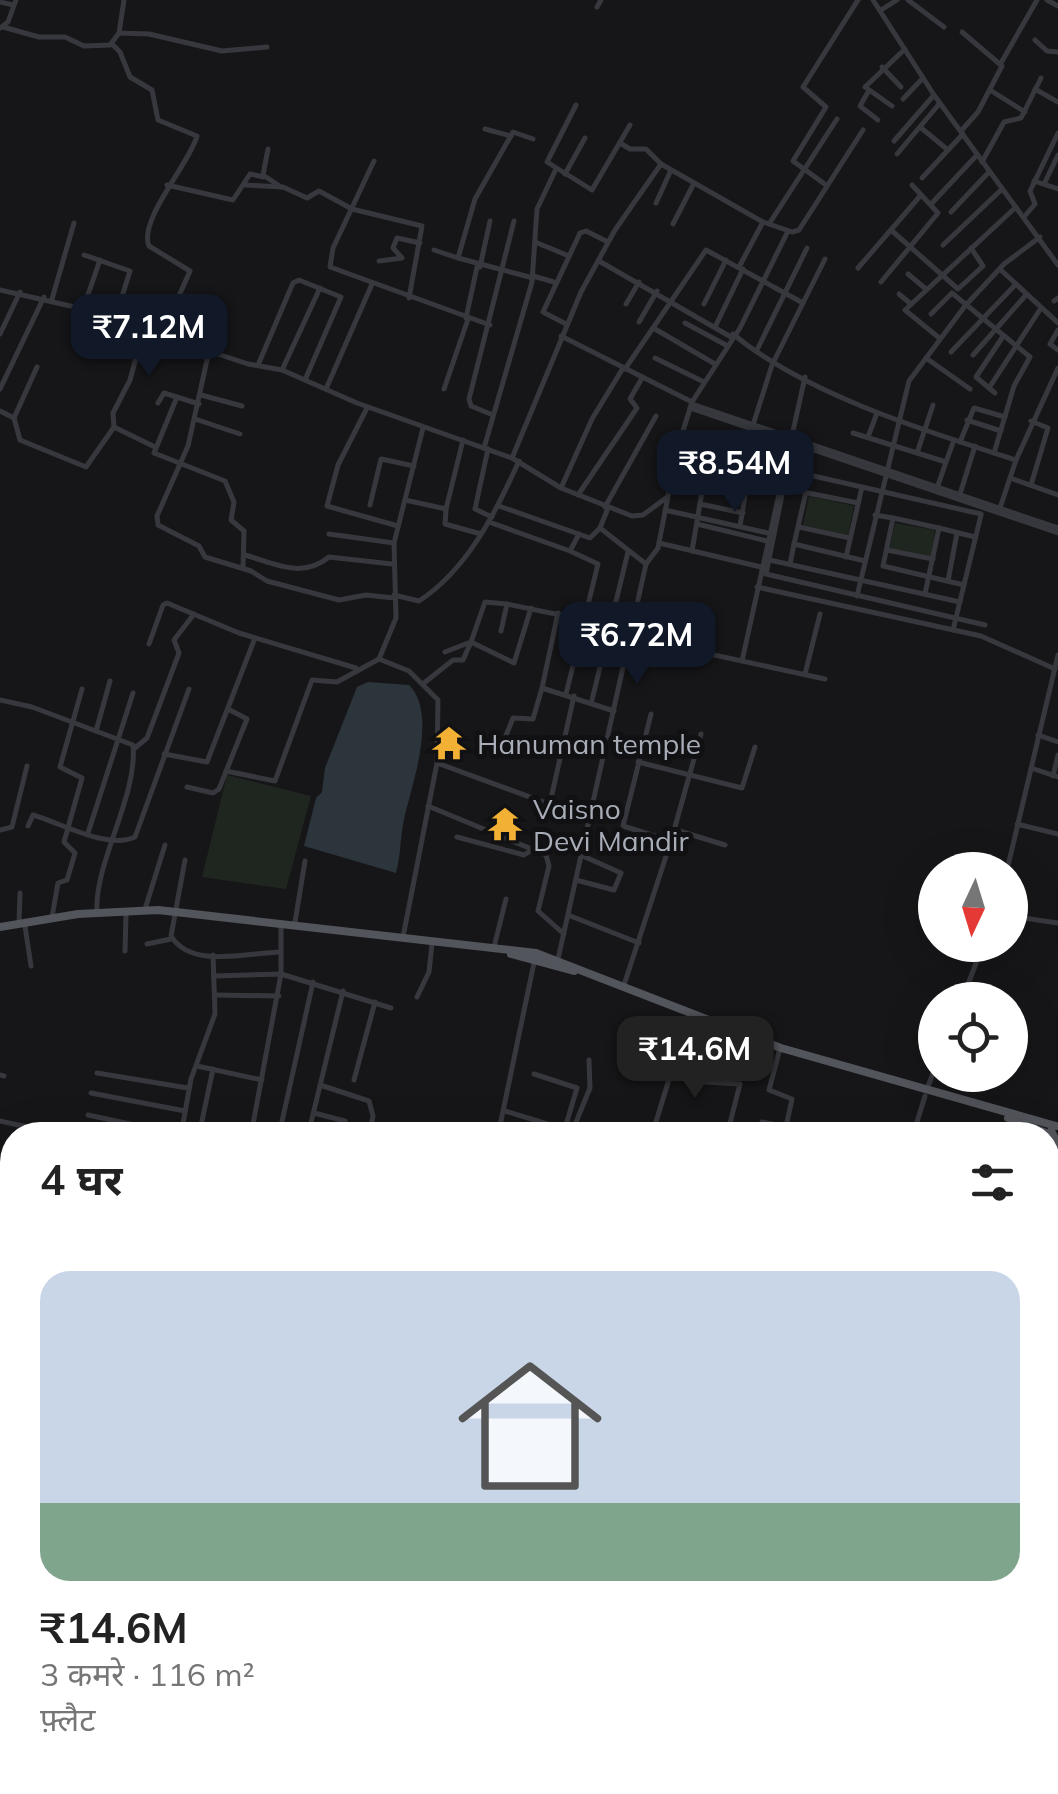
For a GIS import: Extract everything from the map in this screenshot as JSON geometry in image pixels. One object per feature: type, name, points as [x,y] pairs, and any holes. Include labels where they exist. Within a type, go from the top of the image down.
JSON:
[{"type":"main road","points":[[0,929],[52,917],[144,910],[296,922],[558,959],[781,1048],[1016,1122]]},
{"type":"main road","points":[[22,925],[175,912],[494,947],[535,956],[779,1052],[925,1094]]},
{"type":"street","points":[[112,44],[124,0]]},
{"type":"street","points":[[826,185],[802,169],[794,156],[826,109],[804,88],[858,0]]},
{"type":"street","points":[[873,0],[934,95],[1058,265]]},
{"type":"street","points":[[880,10],[897,0]]},
{"type":"street","points":[[908,0],[944,27]]},
{"type":"street","points":[[922,178],[962,132],[990,90],[1037,0]]},
{"type":"street","points":[[1047,0],[1058,6]]},
{"type":"street","points":[[0,2],[14,2],[2,28],[39,38],[65,37],[80,45],[112,44],[120,52],[130,77],[152,90],[158,120],[194,132],[194,146],[168,185],[146,240],[190,271],[162,334]]},
{"type":"street","points":[[118,32],[149,34],[222,51],[267,46]]},
{"type":"street","points":[[962,32],[978,44],[982,53],[1001,63]]},
{"type":"street","points":[[1035,40],[1047,51],[1058,52]]},
{"type":"street","points":[[892,106],[865,87],[904,48]]},
{"type":"street","points":[[882,67],[901,87]]},
{"type":"street","points":[[903,98],[923,78]]},
{"type":"street","points":[[982,162],[1004,122],[1020,120],[1041,78]]},
{"type":"street","points":[[1035,89],[1058,102]]},
{"type":"street","points":[[990,90],[1024,112]]},
{"type":"street","points":[[868,92],[860,106],[878,120]]},
{"type":"street","points":[[894,141],[934,95]]},
{"type":"street","points":[[897,154],[940,103]]},
{"type":"street","points":[[576,104],[547,159],[556,169],[596,190],[630,125]]},
{"type":"street","points":[[715,327],[767,222],[837,118]]},
{"type":"street","points":[[920,127],[948,150]]},
{"type":"street","points":[[486,128],[512,136]]},
{"type":"street","points":[[620,143],[630,150],[646,149],[661,164],[693,184],[788,231],[799,230],[862,130]]},
{"type":"street","points":[[458,258],[475,200],[515,131],[533,139]]},
{"type":"street","points":[[1024,218],[1035,204],[1029,194],[1058,132]]},
{"type":"street","points":[[565,174],[585,138]]},
{"type":"street","points":[[264,177],[268,149]]},
{"type":"street","points":[[932,203],[977,155]]},
{"type":"street","points":[[1045,182],[1058,155]]},
{"type":"street","points":[[374,161],[329,265],[490,325]]},
{"type":"street","points":[[210,351],[196,418],[157,523],[202,548],[205,557],[267,580],[339,600],[366,595],[416,602],[426,597],[482,534],[499,506],[560,335],[608,242],[661,164]]},
{"type":"street","points":[[550,803],[598,562],[490,520],[475,510],[493,415],[533,277],[537,210],[556,169]]},
{"type":"street","points":[[656,202],[671,170]]},
{"type":"street","points":[[951,212],[989,172]]},
{"type":"street","points":[[168,185],[233,200],[250,174],[310,198],[320,191],[352,209],[422,226],[410,298]]},
{"type":"street","points":[[1034,181],[1058,190]]},
{"type":"street","points":[[673,224],[693,184]]},
{"type":"street","points":[[245,185],[280,187]]},
{"type":"street","points":[[881,282],[938,213],[912,185]]},
{"type":"street","points":[[942,245],[1002,189]]},
{"type":"street","points":[[858,268],[922,194]]},
{"type":"street","points":[[938,337],[906,312],[1016,207]]},
{"type":"street","points":[[444,389],[467,318],[490,222]]},
{"type":"street","points":[[493,415],[469,402],[514,222]]},
{"type":"street","points":[[52,300],[74,223]]},
{"type":"street","points":[[566,324],[544,314],[568,256],[584,230],[608,242]]},
{"type":"street","points":[[891,230],[943,274],[965,306],[1030,359],[1014,386],[994,453]]},
{"type":"street","points":[[558,959],[646,564],[659,543],[677,450],[691,405],[788,231]]},
{"type":"street","points":[[856,596],[908,385],[938,337],[965,306],[1040,237]]},
{"type":"street","points":[[379,262],[402,258],[393,248],[397,238],[420,244]]},
{"type":"street","points":[[536,242],[568,256]]},
{"type":"street","points":[[757,350],[806,248]]},
{"type":"street","points":[[931,314],[983,266],[971,248]]},
{"type":"street","points":[[434,250],[479,266],[556,282]]},
{"type":"street","points":[[560,488],[592,420],[706,250],[804,302]]},
{"type":"street","points":[[84,255],[131,274],[115,319]]},
{"type":"street","points":[[83,309],[100,260]]},
{"type":"street","points":[[598,260],[674,300],[774,361],[876,413],[1016,460]]},
{"type":"street","points":[[704,304],[726,260]]},
{"type":"street","points":[[753,426],[774,361],[825,260]]},
{"type":"street","points":[[1001,270],[1058,327],[1050,344],[1058,350]]},
{"type":"street","points":[[908,274],[926,289]]},
{"type":"street","points":[[258,365],[292,283],[299,280],[340,297],[305,380]]},
{"type":"street","points":[[626,304],[639,282]]},
{"type":"street","points":[[326,389],[372,284]]},
{"type":"street","points":[[951,352],[979,318],[1016,284]]},
{"type":"street","points":[[282,370],[320,288]]},
{"type":"street","points":[[0,290],[44,297],[282,370],[368,407],[516,460],[560,488],[606,508],[638,516],[666,498]]},
{"type":"street","points":[[639,322],[657,291]]},
{"type":"street","points":[[0,334],[20,292]]},
{"type":"street","points":[[900,294],[911,304]]},
{"type":"street","points":[[973,354],[1026,294]]},
{"type":"street","points":[[0,389],[44,297]]},
{"type":"street","points":[[1003,338],[976,375],[992,390],[1041,308]]},
{"type":"street","points":[[684,322],[726,344]]},
{"type":"street","points":[[37,367],[14,418],[20,440],[83,468],[114,428],[114,412],[130,380],[144,328]]},
{"type":"street","points":[[655,328],[715,364]]},
{"type":"street","points":[[560,335],[691,405],[936,489],[982,510]]},
{"type":"street","points":[[655,358],[704,382]]},
{"type":"street","points":[[926,358],[970,389]]},
{"type":"street","points":[[1000,508],[1030,421],[1058,368]]},
{"type":"street","points":[[578,496],[637,408],[630,399],[642,378]]},
{"type":"street","points":[[742,661],[805,378]]},
{"type":"street","points":[[158,403],[164,393],[199,404]]},
{"type":"street","points":[[201,395],[242,406]]},
{"type":"street","points":[[178,397],[155,447],[156,454],[225,481],[234,502],[230,520],[244,531],[243,568]]},
{"type":"street","points":[[691,405],[790,440]]},
{"type":"street","points":[[917,453],[933,405]]},
{"type":"street","points":[[368,407],[338,465],[326,505],[398,526]]},
{"type":"street","points":[[936,489],[974,408],[1005,416]]},
{"type":"street","points":[[0,410],[14,418]]},
{"type":"street","points":[[868,437],[876,413]]},
{"type":"street","points":[[499,506],[592,538],[656,416]]},
{"type":"street","points":[[196,418],[240,434]]},
{"type":"street","points":[[968,420],[1001,431]]},
{"type":"street","points":[[1030,421],[1048,428],[1032,486]]},
{"type":"street","points":[[114,428],[155,447]]},
{"type":"street","points":[[379,659],[396,618],[394,543],[423,428]]},
{"type":"street","points":[[853,433],[946,462]]},
{"type":"street","points":[[463,440],[446,524],[482,534]]},
{"type":"street","points":[[960,494],[975,446]]},
{"type":"street","points":[[677,450],[748,463],[749,480],[740,526]]},
{"type":"street","points":[[692,551],[708,456]]},
{"type":"street","points":[[370,504],[381,459],[414,466]]},
{"type":"street","points":[[986,625],[767,577],[767,537],[787,470],[982,510],[1058,530]]},
{"type":"street","points":[[705,471],[858,504]]},
{"type":"street","points":[[1010,478],[1058,495]]},
{"type":"street","points":[[846,557],[862,487]]},
{"type":"street","points":[[936,489],[1058,530]]},
{"type":"street","points":[[790,564],[806,492]]},
{"type":"street","points":[[405,500],[446,510]]},
{"type":"street","points":[[700,504],[743,513]]},
{"type":"street","points":[[664,510],[767,537]]},
{"type":"street","points":[[954,630],[982,510]]},
{"type":"street","points":[[876,515],[975,537]]},
{"type":"street","points":[[879,583],[893,518]]},
{"type":"street","points":[[696,520],[740,526],[767,537]]},
{"type":"street","points":[[798,526],[850,538]]},
{"type":"street","points":[[600,528],[646,564]]},
{"type":"street","points":[[925,594],[939,528]]},
{"type":"street","points":[[948,581],[957,532]]},
{"type":"street","points":[[328,534],[394,543]]},
{"type":"street","points":[[570,551],[579,534]]},
{"type":"street","points":[[659,543],[761,567]]},
{"type":"street","points":[[794,544],[865,562]]},
{"type":"street","points":[[886,550],[933,559]]},
{"type":"street","points":[[592,700],[628,552]]},
{"type":"street","points":[[245,554],[299,570],[319,568],[329,557],[392,564]]},
{"type":"street","points":[[765,559],[960,602]]},
{"type":"street","points":[[883,566],[964,585]]},
{"type":"street","points":[[758,586],[993,640],[1055,670]]},
{"type":"street","points":[[424,683],[453,660],[463,660],[484,602],[609,623],[632,633],[826,679]]},
{"type":"street","points":[[149,644],[164,603],[255,638],[358,668]]},
{"type":"street","points":[[500,631],[507,604]]},
{"type":"street","points":[[445,652],[471,642],[514,662],[531,608]]},
{"type":"street","points":[[499,753],[512,718],[532,720],[558,613]]},
{"type":"street","points":[[97,912],[96,888],[114,839],[134,748],[147,738],[178,653],[175,638],[194,614]]},
{"type":"street","points":[[805,675],[820,614]]},
{"type":"street","points":[[164,754],[207,762],[255,638]]},
{"type":"street","points":[[1011,852],[1058,656]]},
{"type":"street","points":[[226,772],[275,781],[312,680],[337,682],[379,659],[408,670],[424,683],[438,700],[437,762],[403,938]]},
{"type":"street","points":[[96,731],[110,680]]},
{"type":"street","points":[[542,688],[592,700],[614,711]]},
{"type":"street","points":[[52,917],[58,884],[67,880],[75,854],[64,842],[82,778],[60,767],[82,689]]},
{"type":"street","points":[[28,826],[33,815],[88,834],[114,839],[135,837],[189,689]]},
{"type":"street","points":[[88,834],[133,693]]},
{"type":"street","points":[[0,700],[72,722],[134,748]]},
{"type":"street","points":[[187,787],[218,792],[247,718],[228,709]]},
{"type":"street","points":[[651,714],[624,828],[671,842]]},
{"type":"street","points":[[624,985],[671,842],[700,734]]},
{"type":"street","points":[[1038,736],[1058,742]]},
{"type":"street","points":[[638,762],[742,788],[755,747]]},
{"type":"street","points":[[1030,768],[1056,776],[1058,755]]},
{"type":"street","points":[[437,762],[590,819]]},
{"type":"street","points":[[0,830],[12,827],[27,766]]},
{"type":"street","points":[[427,805],[549,858],[540,917],[564,934]]},
{"type":"street","points":[[1018,824],[1058,834]]},
{"type":"street","points":[[674,830],[725,845]]},
{"type":"street","points":[[456,836],[524,856],[533,849]]},
{"type":"street","points":[[144,910],[165,845]]},
{"type":"street","points":[[576,880],[614,890],[621,873],[582,856]]},
{"type":"street","points":[[172,939],[186,860]]},
{"type":"street","points":[[296,922],[305,862]]},
{"type":"street","points":[[20,893],[31,966]]},
{"type":"street","points":[[494,947],[506,899]]},
{"type":"street","points":[[125,951],[126,915]]},
{"type":"street","points":[[568,915],[638,943]]},
{"type":"street","points":[[1028,919],[1058,923]]},
{"type":"street","points":[[254,1122],[279,996],[281,926]]},
{"type":"street","points":[[147,944],[172,939],[193,955],[280,952]]},
{"type":"street","points":[[417,997],[429,972],[432,944]]},
{"type":"street","points":[[183,1122],[188,1088],[213,1022],[213,955]]},
{"type":"street","points":[[502,1122],[535,956]]},
{"type":"street","points":[[214,976],[281,974],[391,1008]]},
{"type":"street","points":[[282,1122],[312,982]]},
{"type":"street","points":[[311,1122],[343,991]]},
{"type":"street","points":[[215,995],[279,996]]},
{"type":"street","points":[[354,1080],[375,1002]]},
{"type":"street","points":[[657,1122],[688,1018]]},
{"type":"street","points":[[779,1052],[770,1090],[792,1099],[794,1105],[788,1122]]},
{"type":"street","points":[[571,1122],[590,1088],[589,1060]]},
{"type":"street","points":[[674,1061],[687,1082],[740,1084],[730,1122]]},
{"type":"street","points":[[196,1066],[262,1080]]},
{"type":"street","points":[[202,1122],[213,1069]]},
{"type":"street","points":[[97,1073],[188,1088]]},
{"type":"street","points":[[534,1074],[577,1088],[568,1122]]},
{"type":"street","points":[[320,1086],[369,1102],[372,1122]]},
{"type":"street","points":[[91,1093],[185,1111]]},
{"type":"street","points":[[917,1122],[925,1094]]},
{"type":"street","points":[[505,1111],[537,1122]]},
{"type":"street","points":[[314,1112],[344,1122]]},
{"type":"street","points":[[88,1115],[121,1122]]},
{"type":"shaded area","points":[[809,496],[854,506],[848,535],[803,525]]},
{"type":"shaded area","points":[[895,523],[935,530],[931,556],[890,548]]},
{"type":"shaded area","points":[[368,682],[409,685],[422,713],[417,769],[396,873],[304,846],[316,798],[322,792],[325,768],[357,687]]},
{"type":"shaded area","points":[[227,775],[311,796],[286,889],[202,877]]},
{"type":"place","name":"Hanuman temple","points":[[449,743]]},
{"type":"place","name":"Vaisno Devi Mandir","points":[[505,824]]}]
